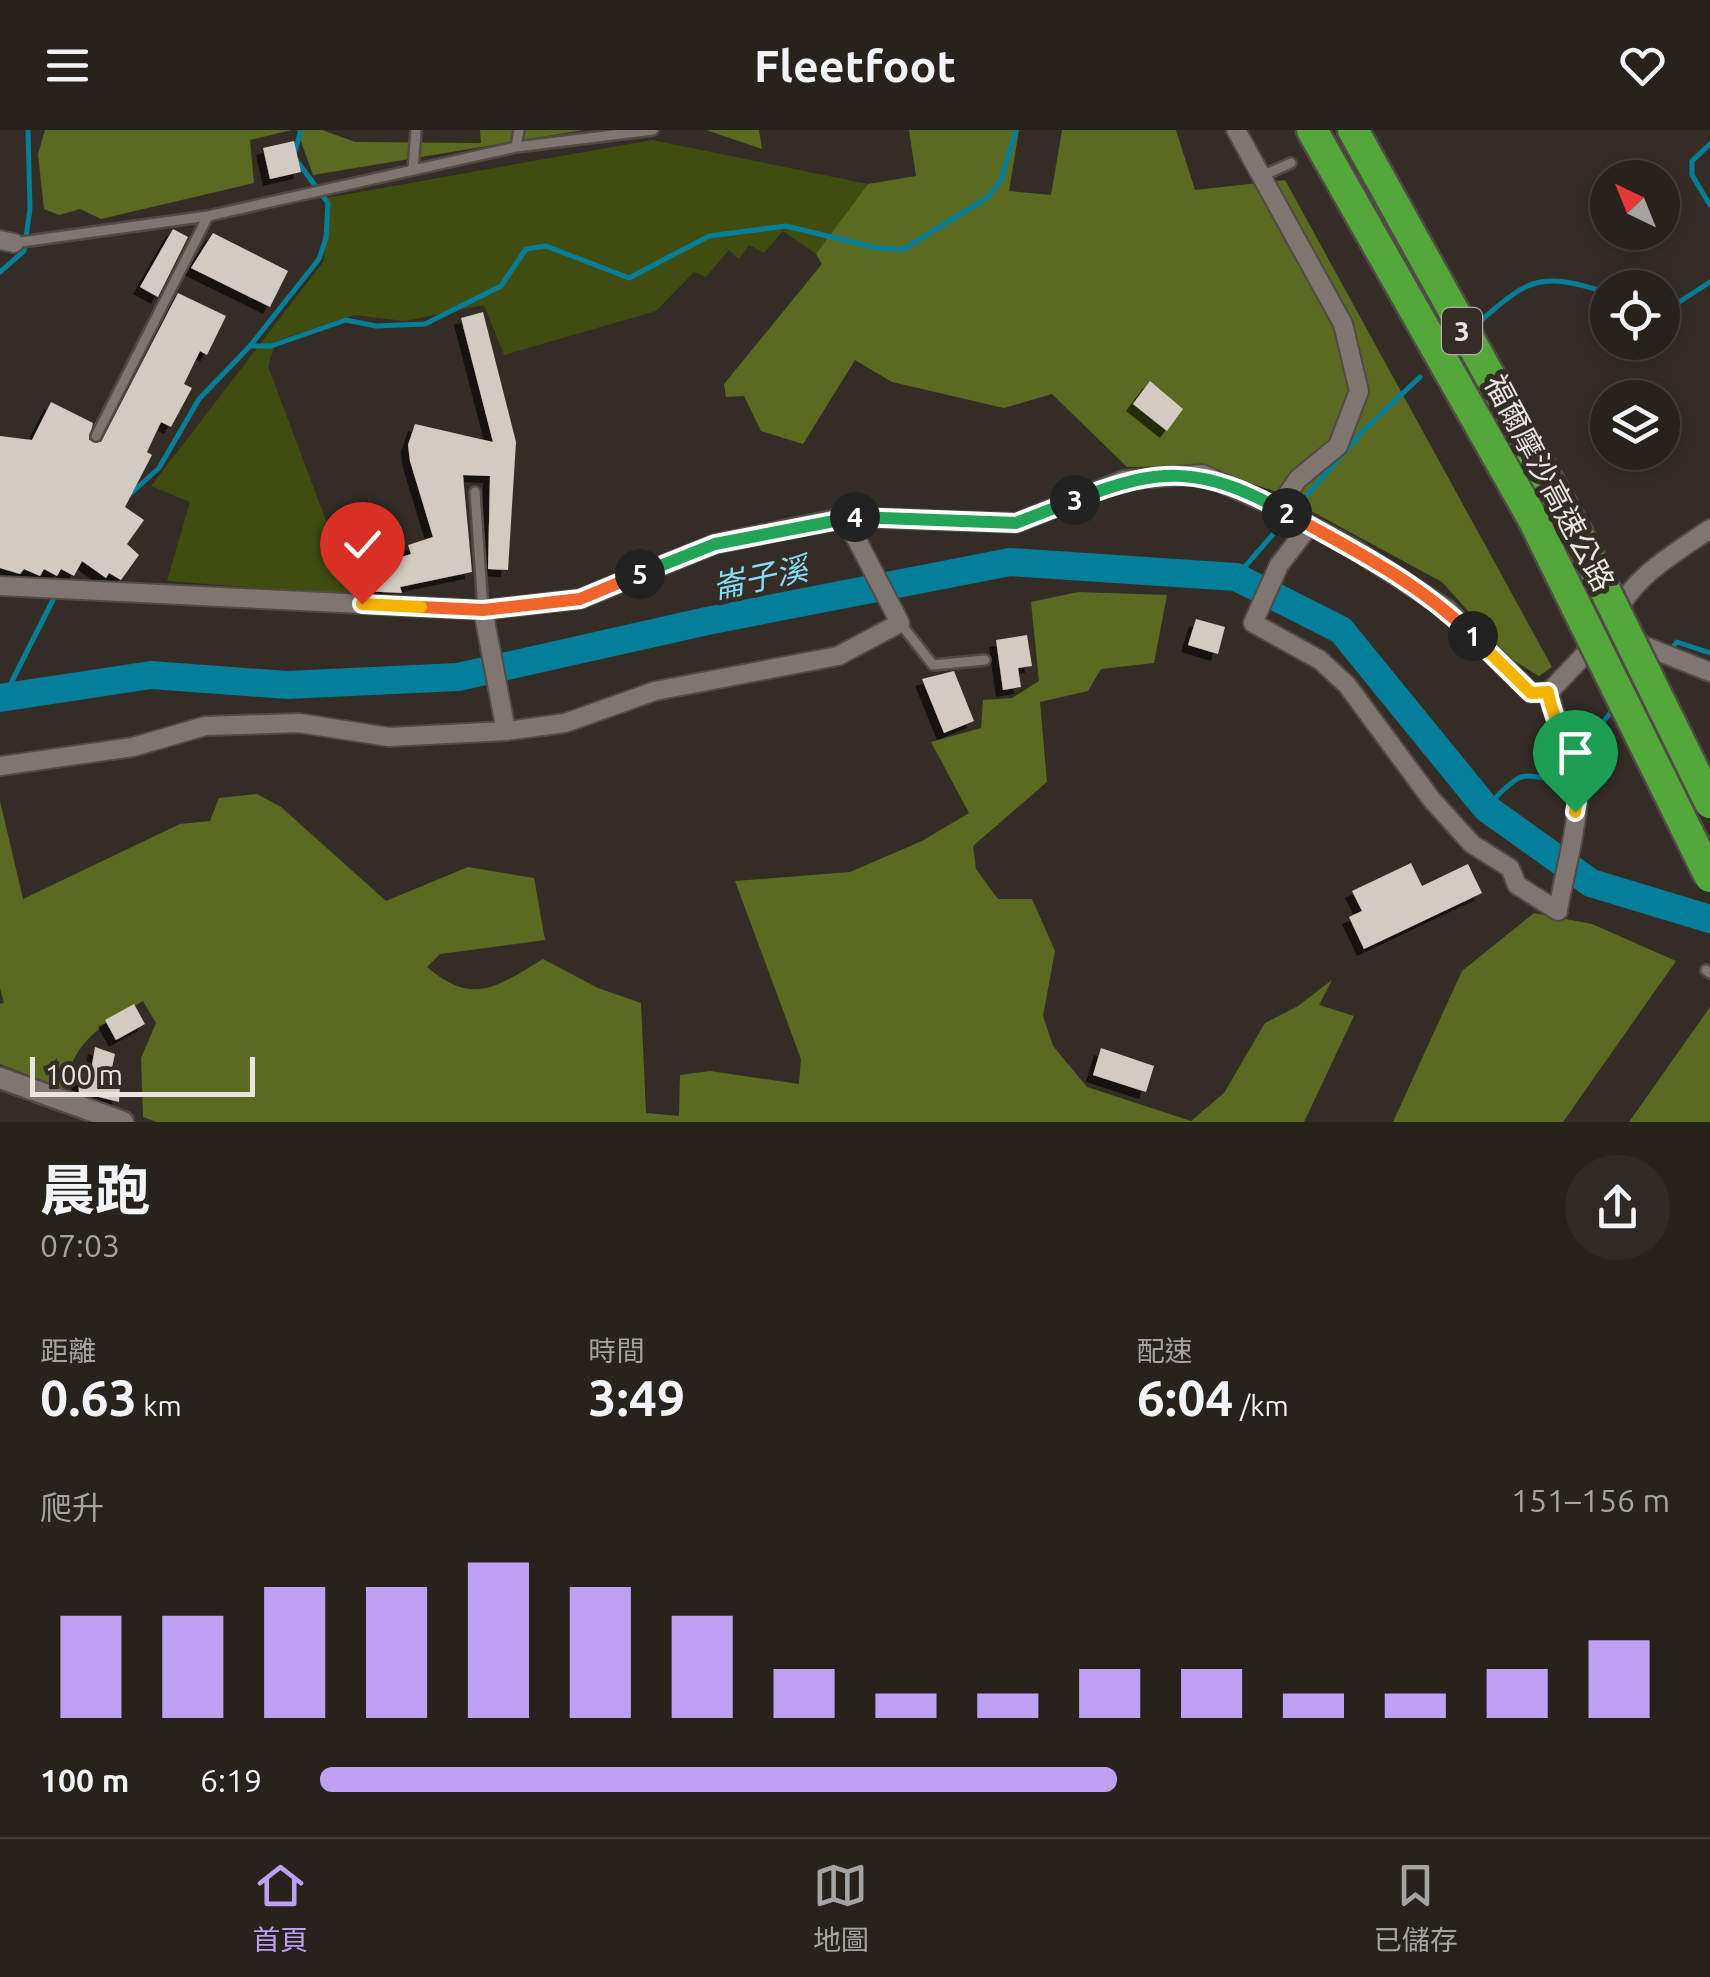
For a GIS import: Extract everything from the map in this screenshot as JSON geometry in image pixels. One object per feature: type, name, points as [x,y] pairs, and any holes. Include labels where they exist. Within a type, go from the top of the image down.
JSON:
[{"type":"highway","name":"福爾摩沙高速公路","points":[[1312,130],[1533,519],[1710,877]]},
{"type":"highway","name":"福爾摩沙高速公路","points":[[1353,130],[1576,531],[1710,802]]},
{"type":"street","points":[[1236,130],[1343,324],[1359,391],[1338,446],[1298,479],[1278,508]]},
{"type":"street","points":[[0,586],[483,610],[580,599],[715,544],[845,516],[1016,523],[1124,480],[1202,474],[1278,508],[1447,610],[1531,693],[1548,692],[1607,631],[1626,594],[1645,573],[1710,529]]},
{"type":"street","points":[[0,766],[133,747],[206,726],[299,724],[389,737],[506,731],[564,723],[656,690],[838,656],[900,624],[845,516]]},
{"type":"street","points":[[1310,526],[1279,566],[1252,623],[1320,660],[1346,684],[1432,800],[1472,844],[1510,868],[1516,885],[1558,910],[1578,800],[1576,770],[1559,733],[1548,692]]},
{"type":"street","points":[[483,610],[506,731]]},
{"type":"street","points":[[1607,631],[1710,672]]},
{"type":"street","points":[[0,1078],[123,1122]]},
{"type":"lane","points":[[412,170],[416,130]]},
{"type":"lane","points":[[516,148],[519,130]]},
{"type":"lane","points":[[7,242],[34,242],[208,216],[516,148],[652,130]]},
{"type":"lane","points":[[1264,175],[1291,163]]},
{"type":"lane","points":[[96,436],[208,216]]},
{"type":"lane","points":[[475,492],[483,610]]},
{"type":"lane","points":[[900,624],[933,665],[985,660]]},
{"type":"green space","points":[[45,130],[292,130],[250,140],[254,183],[101,219],[80,209],[59,215],[44,209],[38,154]]},
{"type":"green space","points":[[297,130],[322,130],[355,142],[481,143],[480,130],[584,130],[313,175]]},
{"type":"green space","points":[[706,130],[759,130],[762,149]]},
{"type":"green space","points":[[909,130],[1019,130],[1009,191],[1051,195],[1062,130],[1176,130],[1195,190],[1285,180],[1552,667],[1539,676],[1511,659],[1442,582],[1274,491],[1198,466],[1127,467],[1052,394],[1004,408],[892,382],[855,360],[803,444],[761,431],[744,396],[726,397],[724,384],[822,264],[816,254],[868,184],[916,176]]},
{"type":"green space","points":[[652,140],[868,184],[816,254],[783,231],[764,253],[749,245],[739,259],[729,250],[706,277],[694,272],[656,311],[504,355],[484,305],[405,321],[354,315],[276,341],[268,366],[354,595],[167,581],[190,502],[151,486],[324,261],[326,198]]},
{"type":"green space","points":[[1078,592],[1167,595],[1154,663],[1101,669],[1088,691],[1040,702],[1047,782],[973,846],[976,869],[998,899],[1032,899],[1055,951],[1043,1016],[1053,1046],[1087,1087],[1191,1121],[1224,1093],[1265,1023],[1298,1006],[1332,980],[1319,1005],[1354,1016],[1304,1122],[157,1122],[143,1117],[141,1058],[156,1023],[143,1001],[115,1017],[82,1046],[68,1073],[65,1089],[0,1064],[0,1004],[4,1003],[0,988],[0,801],[23,899],[180,824],[210,821],[219,798],[257,794],[281,807],[386,901],[468,867],[534,878],[545,940],[440,954],[427,967],[443,979],[472,989],[499,984],[543,959],[598,988],[641,1003],[646,1113],[679,1116],[680,1075],[710,1071],[799,1084],[801,1059],[735,881],[850,872],[922,841],[969,813],[931,742],[981,728],[983,700],[1012,698],[1039,681],[1031,602]]},
{"type":"green space","points":[[1534,913],[1592,924],[1676,961],[1563,1122],[1393,1122],[1462,971]]},
{"type":"green space","points":[[1710,1007],[1710,1122],[1629,1122]]},
{"type":"building","points":[[294,141],[301,172],[270,179],[263,148]]},
{"type":"building","points":[[173,229],[188,237],[158,297],[140,287]]},
{"type":"building","points":[[213,233],[288,271],[270,307],[191,268]]},
{"type":"building","points":[[178,293],[226,316],[207,355],[200,351],[184,384],[192,388],[171,427],[161,422],[147,452],[152,455],[125,507],[144,520],[127,544],[139,555],[121,580],[109,573],[106,578],[82,561],[74,576],[61,569],[57,576],[44,569],[40,576],[24,569],[20,574],[0,568],[0,436],[32,440],[51,402],[93,423],[89,440],[101,442]]},
{"type":"building","points":[[483,312],[516,442],[508,570],[488,569],[490,476],[463,475],[472,572],[400,587],[402,593],[361,591],[355,572],[411,554],[408,545],[433,537],[410,461],[408,445],[415,424],[493,442],[461,318]]},
{"type":"building","points":[[1150,381],[1183,409],[1167,431],[1133,404]]},
{"type":"building","points":[[1196,619],[1225,627],[1218,654],[1188,645]]},
{"type":"building","points":[[1027,635],[1032,666],[1018,668],[1021,687],[1003,690],[996,640]]},
{"type":"building","points":[[954,671],[974,721],[944,733],[922,679]]},
{"type":"building","points":[[1411,863],[1422,886],[1468,864],[1482,893],[1364,949],[1349,917],[1362,911],[1352,891]]},
{"type":"building","points":[[134,1004],[145,1024],[116,1040],[105,1020]]},
{"type":"building","points":[[95,1047],[115,1054],[112,1068],[121,1072],[119,1102],[79,1092],[77,1064],[92,1065]]},
{"type":"building","points":[[1101,1048],[1154,1066],[1146,1092],[1093,1075]]},
{"type":"waterway","points":[[0,272],[24,251],[30,209],[28,130]]},
{"type":"waterway","points":[[295,151],[301,130]]},
{"type":"waterway","points":[[250,346],[271,346],[346,320],[376,326],[425,324],[501,286],[526,249],[546,246],[629,278],[709,236],[786,226],[877,248],[904,249],[988,197],[1001,180],[1016,130]]},
{"type":"waterway","points":[[1710,144],[1692,161],[1692,175],[1710,205]]},
{"type":"waterway","points":[[129,495],[159,468],[199,399],[250,346],[319,259],[326,238],[328,203],[297,161]]},
{"type":"waterway","points":[[1477,324],[1510,297],[1536,283],[1566,282],[1590,288]]},
{"type":"waterway","points":[[1680,301],[1710,282]]},
{"type":"waterway","points":[[1295,509],[1363,431],[1420,377]]},
{"type":"waterway","points":[[1236,577],[1287,518]]},
{"type":"waterway","name":"崙子溪","points":[[0,698],[151,675],[287,685],[458,677],[707,621],[1010,562],[1236,577],[1341,630],[1486,808],[1591,883],[1710,919]]},
{"type":"waterway","points":[[4,697],[57,592]]},
{"type":"waterway","points":[[1669,652],[1677,642],[1710,653]]},
{"type":"waterway","points":[[1575,755],[1613,710]]},
{"type":"waterway","points":[[1486,808],[1517,779],[1555,777],[1569,764]]},
{"type":"route","points":[[362,604],[483,610],[580,599],[715,544],[845,516],[1016,523],[1124,480],[1202,474],[1278,508],[1354,549],[1447,610],[1531,693],[1548,692],[1559,733],[1576,770],[1575,812]]}]
